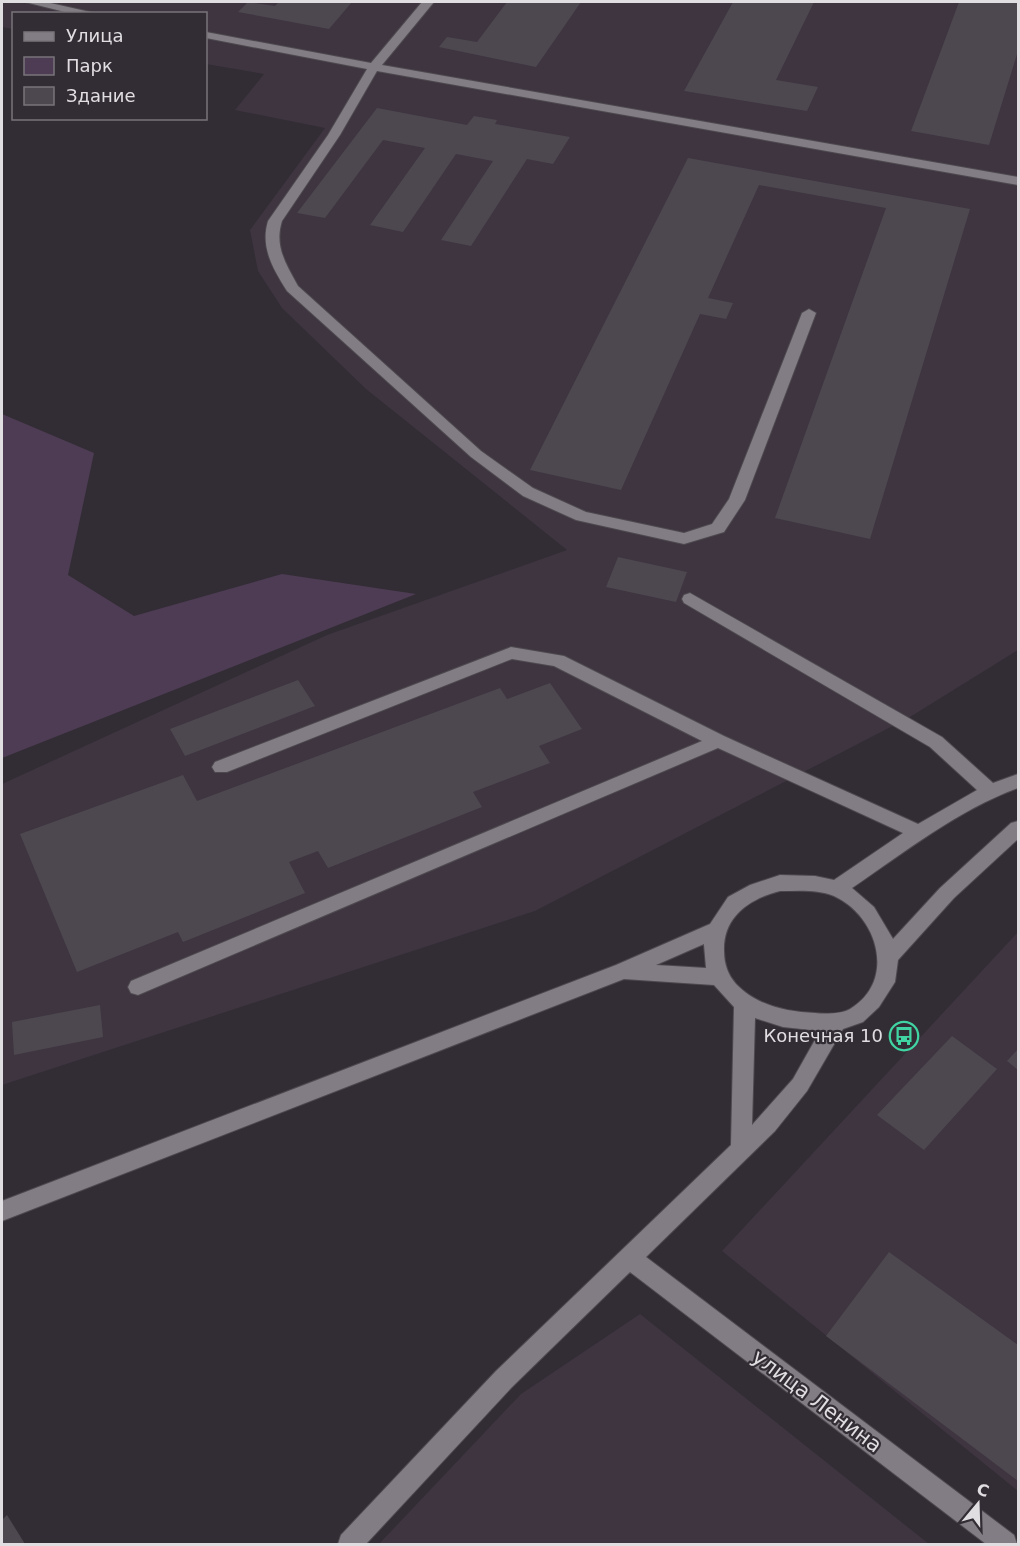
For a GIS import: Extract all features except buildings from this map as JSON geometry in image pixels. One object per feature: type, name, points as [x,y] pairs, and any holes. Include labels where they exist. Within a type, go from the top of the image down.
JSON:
[{"type":"street","points":[[31,2],[84,12]]},
{"type":"street","points":[[428,2],[374,67],[334,135],[275,221],[270,237],[279,264],[292,288],[476,454],[528,492],[582,516],[684,539],[718,528],[737,500],[809,314]]},
{"type":"street","points":[[207,35],[1018,181]]},
{"type":"street","points":[[690,599],[936,742],[990,792]]},
{"type":"street","points":[[220,766],[511,653],[558,660],[718,741],[919,832]]},
{"type":"street","points":[[138,987],[718,741]]},
{"type":"street","points":[[836,889],[919,832],[990,792],[1018,781]]},
{"type":"street","points":[[888,957],[947,893],[1018,828]]},
{"type":"street","points":[[780,883],[809,883],[836,889],[864,909],[878,931],[888,957],[887,977],[875,998],[857,1015],[837,1020],[801,1022],[772,1016],[744,1001],[728,989],[714,960],[713,943],[716,930],[735,902],[755,890],[780,883]]},
{"type":"street","points":[[2,1211],[622,971],[716,930]]},
{"type":"street","points":[[622,971],[721,977]]},
{"type":"street","points":[[742,1149],[741,1110],[747,1024],[744,1001]]},
{"type":"street","points":[[350,1545],[504,1379],[768,1124],[800,1085],[837,1020]]},
{"type":"street","name":"улица Ленина","points":[[629,1258],[1005,1545]]},
{"type":"shaded area","points":[[2,2],[1018,2],[1018,650],[910,717],[535,911],[2,1085],[2,784],[327,635],[567,550],[366,389],[282,308],[258,271],[250,230],[325,128],[235,110],[264,74],[207,64],[207,12],[12,12],[12,29],[2,27]]},
{"type":"shaded area","points":[[1018,932],[1018,1491],[722,1251]]},
{"type":"shaded area","points":[[640,1314],[929,1544],[379,1544],[521,1394]]},
{"type":"green space","points":[[2,414],[94,453],[68,575],[134,616],[282,574],[416,594],[2,758]]},
{"type":"place","name":"Конечная 10","points":[[904,1036]]}]
